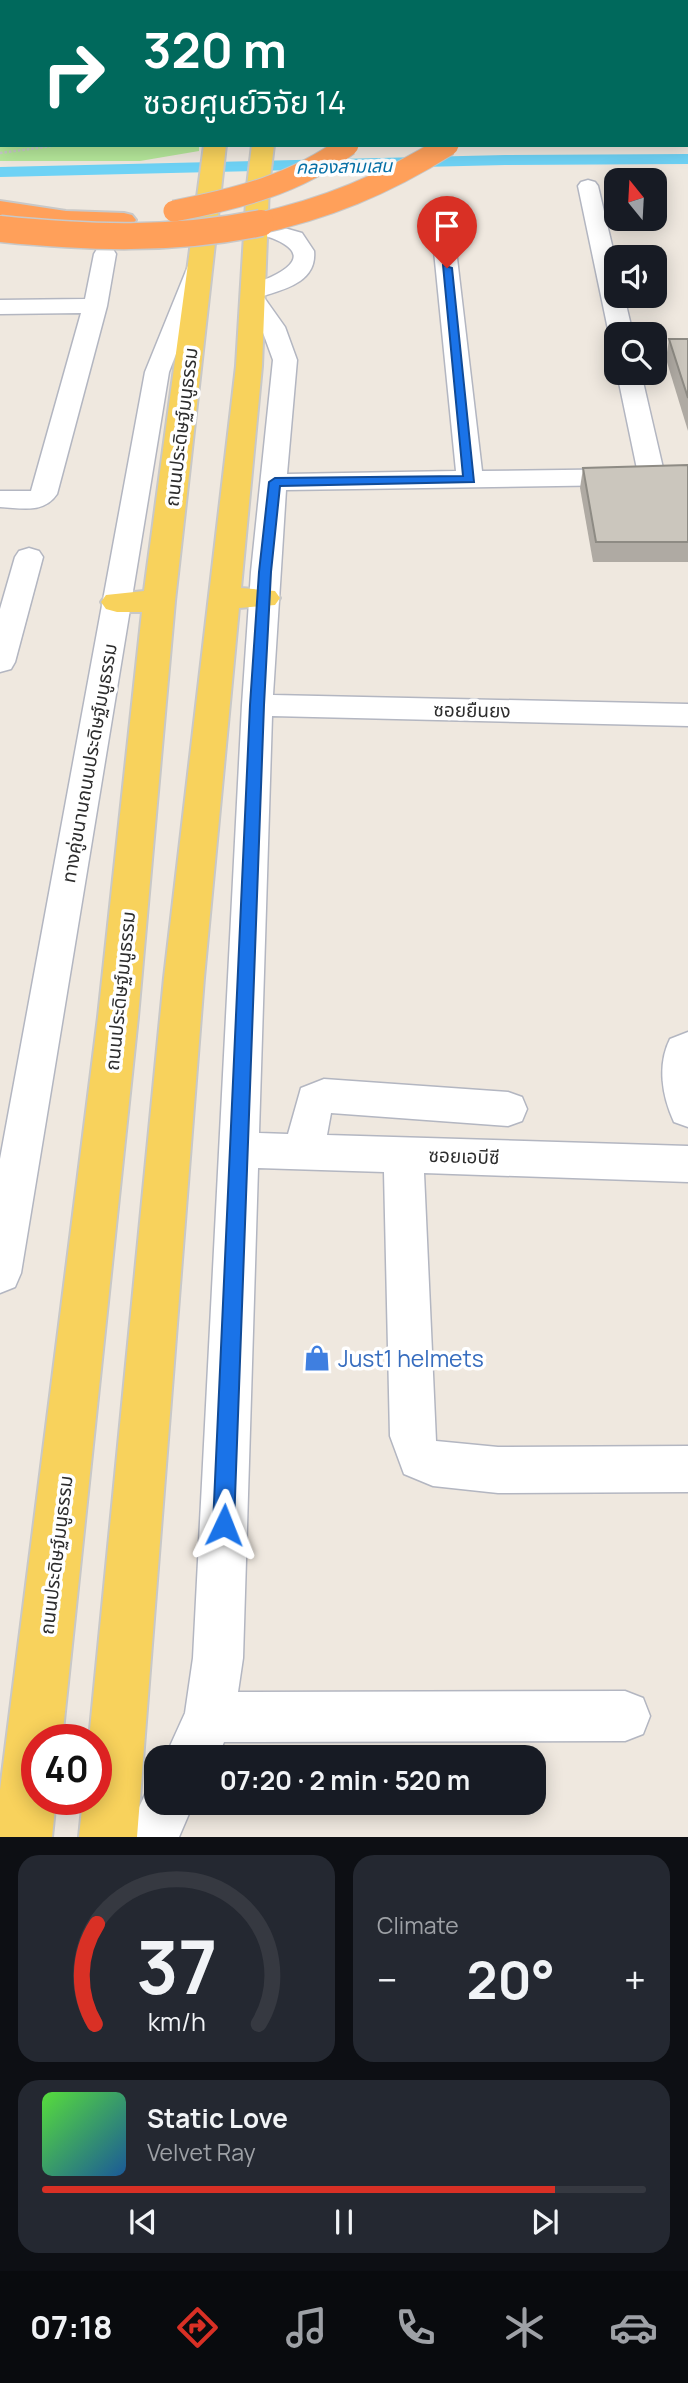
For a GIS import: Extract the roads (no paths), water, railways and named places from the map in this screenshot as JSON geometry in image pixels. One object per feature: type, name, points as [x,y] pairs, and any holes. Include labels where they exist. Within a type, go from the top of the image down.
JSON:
[{"type":"highway","points":[[124,220],[266,190],[304,175],[331,160],[346,147]]},
{"type":"highway","points":[[0,229],[36,234],[112,238],[187,233],[248,225],[295,215],[351,197],[411,171],[445,147]]},
{"type":"highway","points":[[0,208],[66,218],[179,220],[240,211],[306,192],[383,156]]},
{"type":"main road","name":"ถนนประดิษฐ์มนูธรรม","points":[[23,1837],[118,1017],[159,601],[215,147]]},
{"type":"main road","points":[[108,1837],[182,1016],[249,366],[258,186],[263,147]]},
{"type":"main road","points":[[225,598],[264,598]]},
{"type":"main road","points":[[117,602],[159,601]]},
{"type":"street","points":[[588,186],[618,322]]},
{"type":"street","points":[[256,226],[295,238],[302,247],[305,258],[299,272],[253,296],[273,327],[285,360],[257,705],[218,1658],[201,1737],[625,1716]]},
{"type":"street","points":[[444,241],[470,479]]},
{"type":"street","points":[[0,499],[38,500],[44,494],[95,306],[105,254]]},
{"type":"street","name":"ทางคู่ขนานถนนประดิษฐ์มนูธรรม","points":[[0,1273],[158,372],[201,258]]},
{"type":"street","points":[[0,307],[95,306]]},
{"type":"street","points":[[632,385],[652,477]]},
{"type":"street","points":[[275,482],[688,476]]},
{"type":"street","points":[[0,662],[29,557]]},
{"type":"street","name":"ซอยยืนยง","points":[[257,705],[688,715]]},
{"type":"street","points":[[688,1048],[683,1050],[679,1064],[688,1110]]},
{"type":"street","points":[[304,1150],[315,1100],[324,1096],[508,1109]]},
{"type":"street","name":"ซอยเอบีซี","points":[[239,1150],[688,1164]]},
{"type":"street","points":[[403,1154],[412,1436],[420,1458],[433,1463],[498,1470],[688,1469]]},
{"type":"street","points":[[151,1837],[162,1815]]},
{"type":"waterway","name":"คลองสามเสน","points":[[0,172],[505,160],[688,159]]},
{"type":"place","name":"Just1 helmets","points":[[317,1358]]}]
